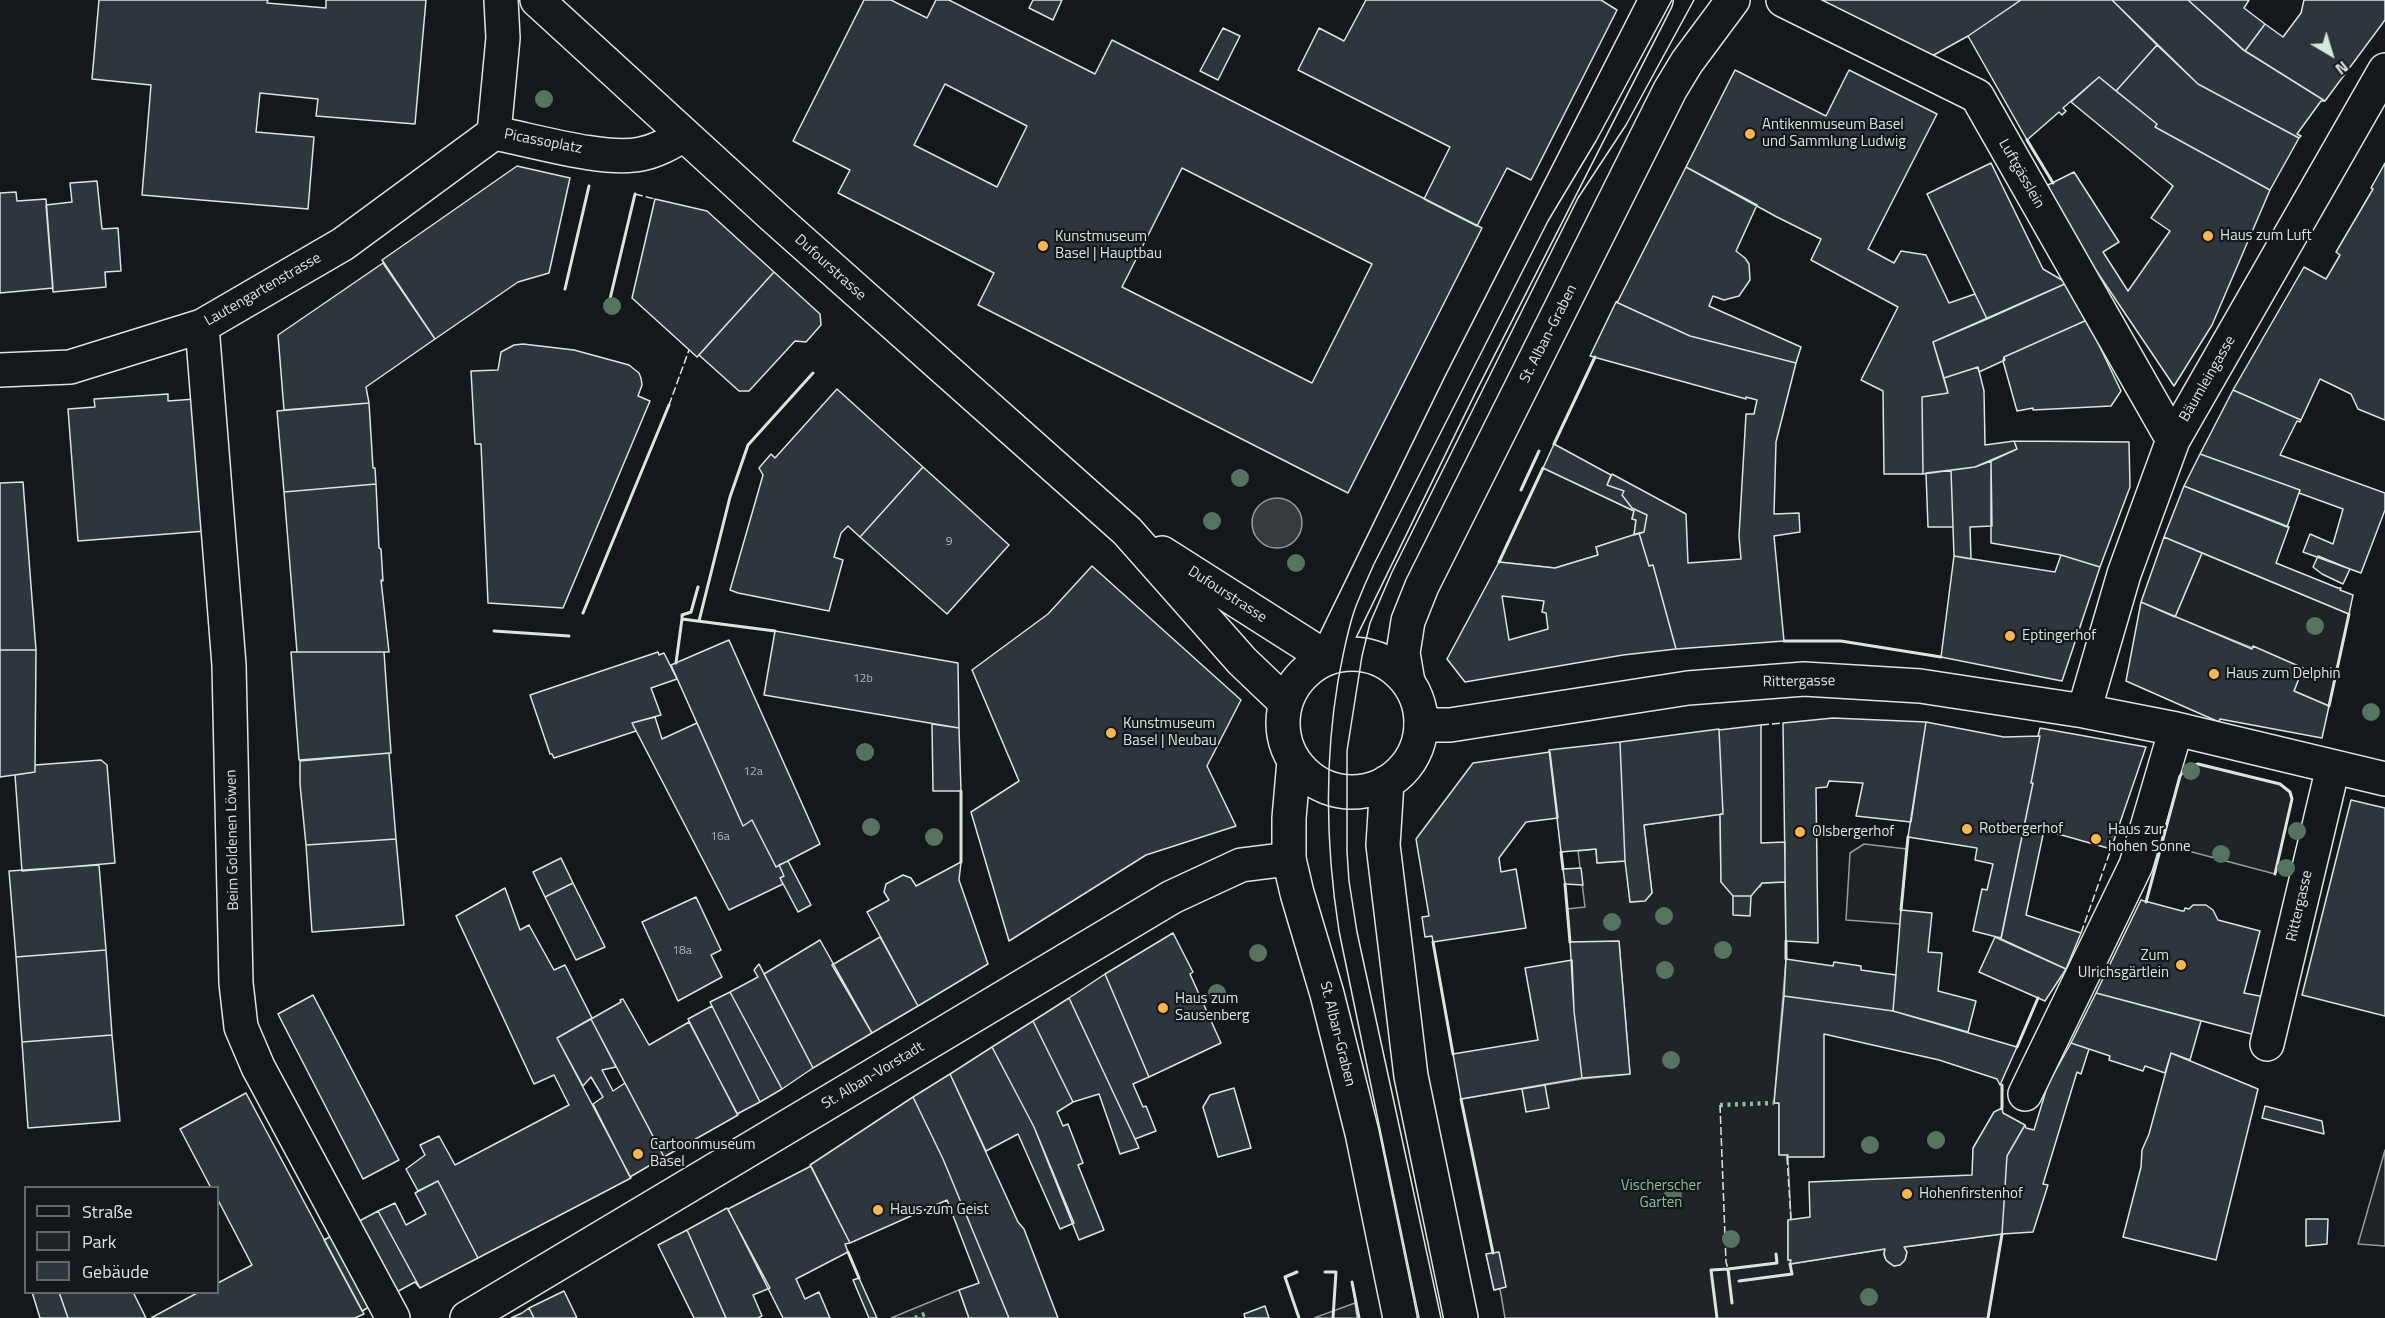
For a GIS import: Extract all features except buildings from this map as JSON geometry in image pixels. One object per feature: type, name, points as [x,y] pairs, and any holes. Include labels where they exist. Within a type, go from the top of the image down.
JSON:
[{"type":"street","name":"Picassoplatz","points":[[501,0],[503,38],[494,133],[614,157],[640,155],[656,150],[684,135]]},
{"type":"street","name":"Dufourstrasse","points":[[537,0],[782,225],[1127,531],[1242,661],[1285,702]]},
{"type":"street","name":"St. Alban-Graben","points":[[1408,682],[1403,653],[1404,642],[1408,621],[1422,586],[1670,90],[1687,62],[1733,0]]},
{"type":"street","name":"Luftgässlein","points":[[1783,0],[1912,55],[1977,96],[2173,440]]},
{"type":"street","points":[[1327,658],[1650,2]]},
{"type":"street","name":"Bäumleingasse","points":[[2084,711],[2124,574],[2173,440],[2385,70]]},
{"type":"street","name":"Lautengartenstrasse","points":[[0,370],[70,367],[202,326],[344,244],[494,133]]},
{"type":"street","name":"Beim Goldenen Löwen","points":[[202,326],[229,665],[236,983],[241,1027],[258,1067],[393,1318]]},
{"type":"street","name":"Dufourstrasse","points":[[1127,531],[1327,658]]},
{"type":"street","points":[[1343,654],[1373,657],[1392,666],[1408,682],[1418,703],[1421,726],[1416,747],[1404,767],[1387,782],[1366,790],[1346,792],[1327,787],[1307,777],[1294,761],[1285,742],[1282,723],[1285,702],[1294,683],[1309,668],[1327,658],[1343,654]]},
{"type":"street","name":"Rittergasse","points":[[1421,726],[1450,725],[1688,688],[1804,679],[1920,686],[2084,711],[2176,729],[2385,780]]},
{"type":"street","points":[[2025,1094],[2136,865],[2176,729]]},
{"type":"street","name":"St. Alban-Graben","points":[[1294,761],[1289,818],[1289,859],[1327,994],[1359,1122],[1400,1312]]},
{"type":"street","name":"Rittergasse","points":[[2267,1044],[2333,767]]},
{"type":"street","points":[[1387,782],[1383,845],[1385,871],[1411,1076],[1458,1307]]},
{"type":"street","name":"St. Alban-Vorstadt","points":[[467,1318],[1173,897],[1241,865],[1289,859]]},
{"type":"green space","points":[[1543,468],[1634,511],[1632,519],[1636,520],[1634,535],[1596,547],[1598,555],[1555,568],[1499,562]]},
{"type":"green space","points":[[2202,553],[2349,614],[2329,706],[2294,691],[2303,668],[2175,617]]},
{"type":"green space","points":[[2198,764],[2280,784],[2290,792],[2292,799],[2275,874],[2162,844],[2180,776],[2185,769]]},
{"type":"green space","name":"Vischerscher Garten","points":[[1720,814],[1721,882],[1760,887],[1762,883],[1785,882],[1786,959],[1774,1103],[1779,1103],[1779,1154],[1788,1155],[1791,1220],[1788,1221],[1788,1260],[1791,1260],[1791,1264],[1885,1249],[1886,1259],[1894,1266],[1905,1260],[1904,1247],[2002,1234],[1988,1318],[1505,1318],[1500,1289],[1494,1290],[1486,1254],[1493,1253],[1461,1099],[1582,1079],[1630,1074],[1619,942],[1570,942],[1567,909],[1585,907],[1578,851],[1596,849],[1597,863],[1626,861],[1630,902],[1644,901],[1652,893],[1644,825]]},
{"type":"green space","points":[[1864,844],[1907,849],[1900,924],[1846,920],[1850,853]]},
{"type":"green space","points":[[2385,1150],[2385,1246],[2358,1244]]},
{"type":"green space","points":[[959,1290],[969,1318],[891,1318]]},
{"type":"green space","points":[[1355,1303],[1357,1318],[1314,1318]]},
{"type":"shaded area","points":[[1272,498],[1282,498],[1295,505],[1302,518],[1302,528],[1295,541],[1282,548],[1272,548],[1263,544],[1256,537],[1252,528],[1252,518],[1256,509],[1263,502]]},
{"type":"tram line","points":[[1419,1318],[1339,931],[1331,869],[1328,806],[1330,744],[1338,681],[1353,615],[1374,564],[1548,221],[1596,141],[1672,0]]},
{"type":"tram line","points":[[1441,1318],[1357,932],[1349,881],[1347,751],[1362,656],[1370,623],[1392,572],[1578,198],[1626,125],[1694,0]]},
{"type":"hedge","points":[[1720,1105],[1774,1103]]},
{"type":"hedge","points":[[915,1318],[927,1313]]},
{"type":"fence","points":[[635,194],[655,199]]},
{"type":"fence","points":[[669,405],[689,350]]},
{"type":"fence","points":[[1761,725],[1783,723]]},
{"type":"fence","points":[[2081,933],[2111,849]]},
{"type":"fence","points":[[1720,1105],[1728,1269]]},
{"type":"fence","points":[[1787,1157],[1791,1220]]},
{"type":"wall","points":[[2027,140],[2053,183]]},
{"type":"wall","points":[[565,289],[589,186]]},
{"type":"wall","points":[[610,299],[635,194]]},
{"type":"wall","points":[[1554,444],[1595,357]]},
{"type":"wall","points":[[699,621],[730,497],[748,445],[813,373]]},
{"type":"wall","points":[[583,613],[669,405]]},
{"type":"wall","points":[[1521,490],[1539,451]]},
{"type":"wall","points":[[1499,562],[1543,468]]},
{"type":"wall","points":[[682,619],[682,615],[691,612],[698,587]]},
{"type":"wall","points":[[2329,706],[2349,614]]},
{"type":"wall","points":[[676,663],[682,619],[775,631]]},
{"type":"wall","points":[[494,631],[569,636]]},
{"type":"wall","points":[[1784,641],[1841,641],[1941,657]]},
{"type":"wall","points":[[2146,902],[2180,776],[2185,769],[2198,764],[2280,784],[2290,792],[2292,799],[2275,874]]},
{"type":"wall","points":[[961,791],[961,862]]},
{"type":"wall","points":[[1901,910],[1908,837]]},
{"type":"wall","points":[[1561,852],[1563,869]]},
{"type":"wall","points":[[1565,884],[1570,942]]},
{"type":"wall","points":[[1786,941],[1786,959]]},
{"type":"wall","points":[[1433,942],[1453,1054]]},
{"type":"wall","points":[[2017,1047],[2038,998]]},
{"type":"wall","points":[[2002,1085],[2002,1108]]},
{"type":"wall","points":[[1461,1099],[1493,1253]]},
{"type":"wall","points":[[1988,1318],[2002,1234]]},
{"type":"wall","points":[[848,1252],[859,1278]]},
{"type":"wall","points":[[1732,1303],[1728,1269],[1777,1263],[1776,1254]]},
{"type":"wall","points":[[1739,1281],[1792,1274],[1790,1264]]},
{"type":"wall","points":[[1717,1318],[1711,1270],[1728,1269]]},
{"type":"wall","points":[[1297,1272],[1285,1277],[1299,1318]]},
{"type":"wall","points":[[1325,1272],[1336,1272],[1333,1318]]},
{"type":"wall","points":[[1352,1282],[1359,1318]]},
{"type":"place","name":"Antikenmuseum Basel und Sammlung Ludwig","points":[[1750,134]]},
{"type":"place","name":"Haus zum Luft","points":[[2208,236]]},
{"type":"place","name":"Kunstmuseum Basel | Hauptbau","points":[[1043,246]]},
{"type":"place","name":"Eptingerhof","points":[[2010,636]]},
{"type":"place","name":"Haus zum Delphin","points":[[2214,674]]},
{"type":"place","name":"Kunstmuseum Basel | Neubau","points":[[1111,733]]},
{"type":"place","name":"Rotbergerhof","points":[[1967,829]]},
{"type":"place","name":"Olsbergerhof","points":[[1800,832]]},
{"type":"place","name":"Haus zur hohen Sonne","points":[[2096,839]]},
{"type":"place","name":"Zum Ulrichsgärtlein","points":[[2181,965]]},
{"type":"place","name":"Haus zum Sausenberg","points":[[1163,1008]]},
{"type":"place","name":"Cartoonmuseum Basel","points":[[638,1154]]},
{"type":"place","name":"Hohenfirstenhof","points":[[1907,1194]]},
{"type":"place","name":"Haus zum Geist","points":[[878,1210]]}]
